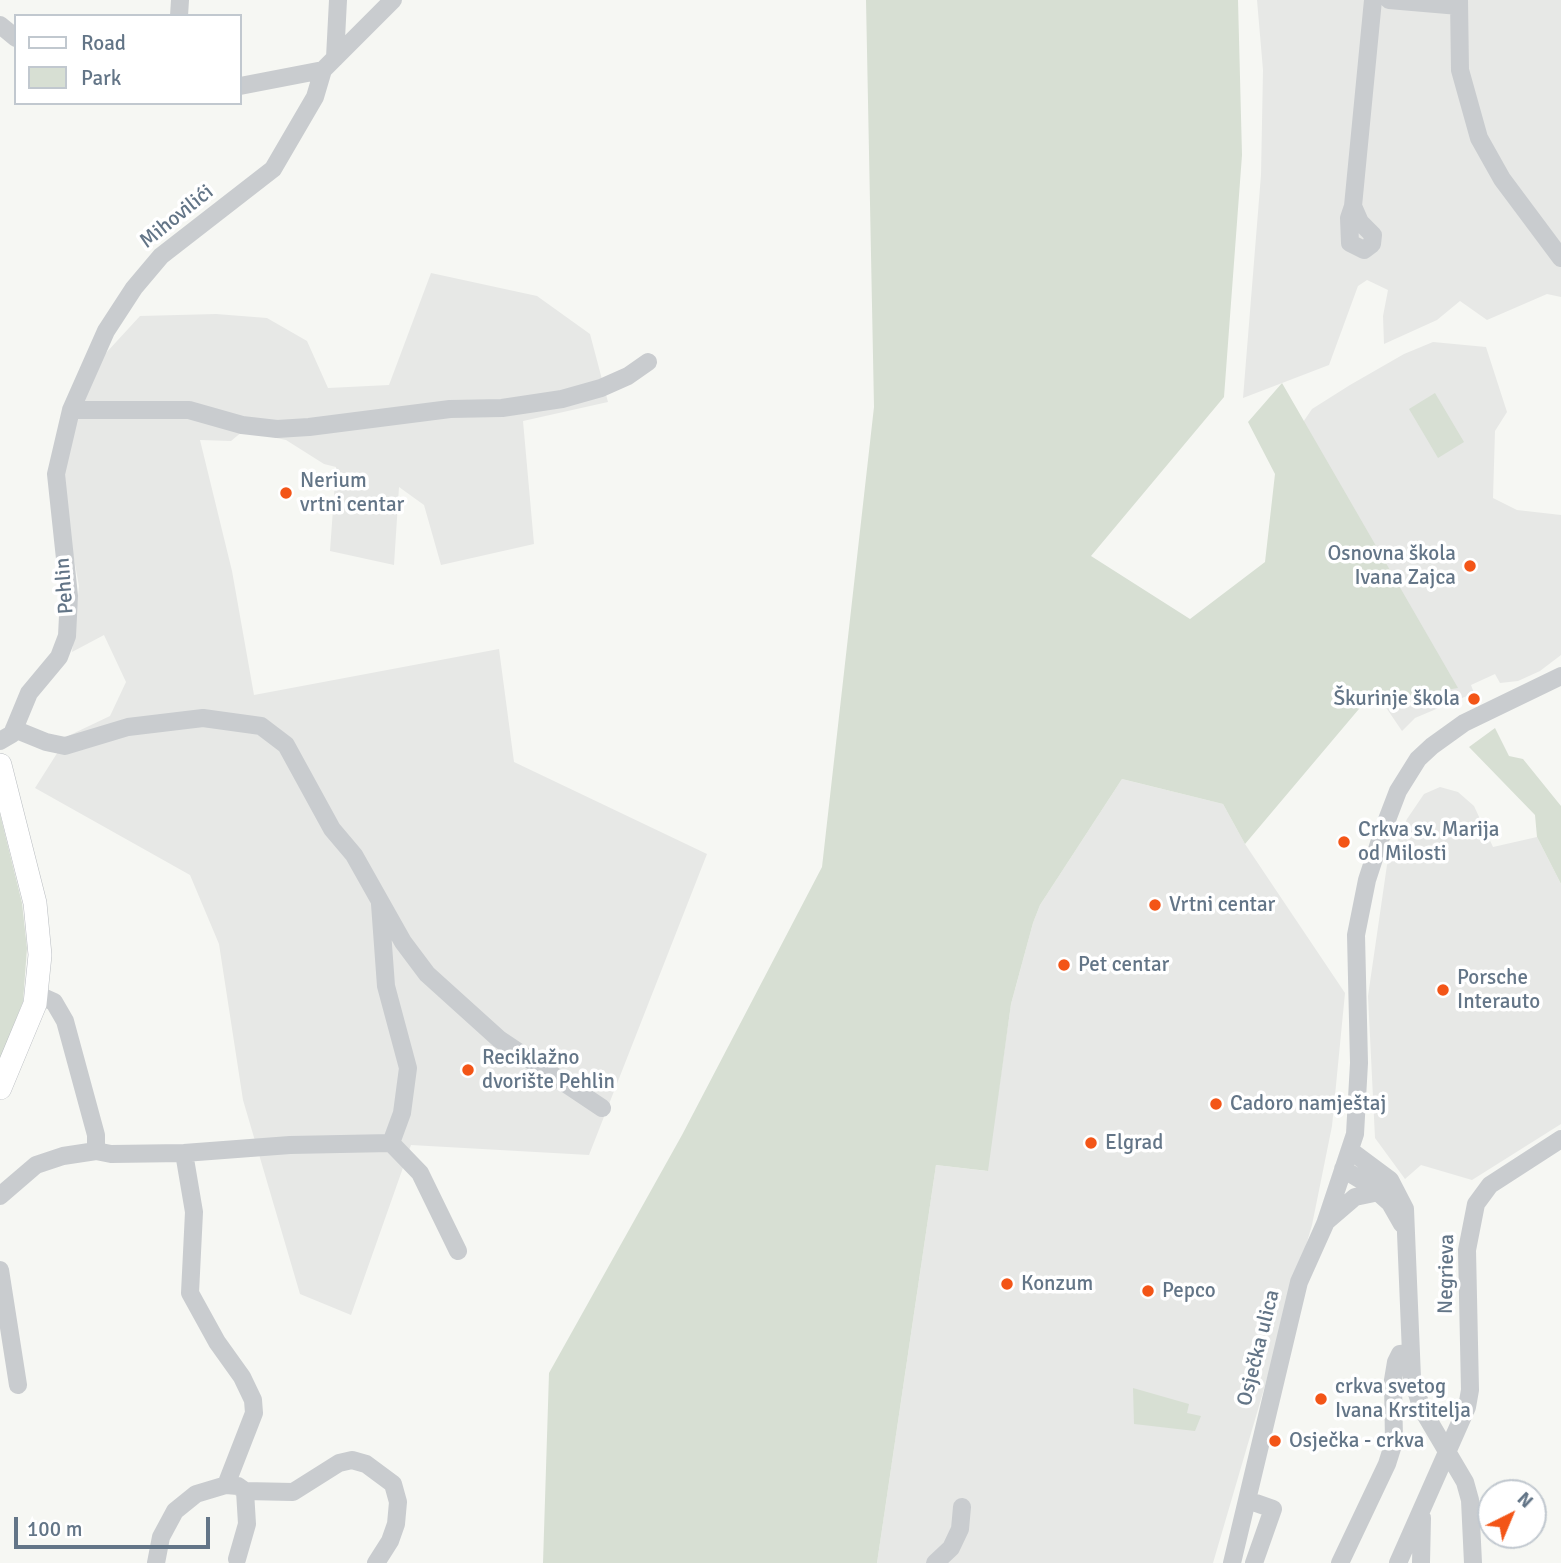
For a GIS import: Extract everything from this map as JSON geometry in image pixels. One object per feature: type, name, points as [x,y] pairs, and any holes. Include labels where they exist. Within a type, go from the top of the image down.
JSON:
[{"type":"main road","points":[[0,765],[35,903],[40,955],[36,994],[19,1048],[0,1088]]},
{"type":"street","name":"Mihovilići","points":[[71,410],[106,331],[134,288],[161,256],[273,169],[315,97],[329,64],[338,0]]},
{"type":"street","name":"Mihovilići","points":[[329,64],[393,0]]},
{"type":"street","points":[[1353,206],[1373,0]]},
{"type":"street","points":[[1389,0],[1459,3],[1460,70],[1479,138],[1512,194],[1561,258]]},
{"type":"street","points":[[0,25],[14,36]]},
{"type":"street","points":[[242,86],[329,64]]},
{"type":"street","points":[[71,410],[189,410],[242,425],[277,429],[309,427],[450,409],[502,408],[562,399],[601,388],[628,376],[648,362]]},
{"type":"street","name":"Pehlin","points":[[15,729],[29,693],[59,657],[67,636],[69,596],[56,474],[71,410]]},
{"type":"street","name":"Osječka ulica","points":[[1246,1558],[1299,1282],[1325,1224],[1350,1151],[1359,1092],[1356,935],[1367,880],[1398,791],[1418,759],[1464,723],[1561,676]]},
{"type":"street","points":[[0,741],[10,737],[15,729],[46,742],[65,746],[128,727],[202,718],[261,726],[286,745],[332,829],[354,855],[404,942],[427,974],[499,1039],[603,1108]]},
{"type":"street","points":[[380,897],[386,986],[408,1068],[402,1113],[391,1143]]},
{"type":"street","points":[[36,994],[54,1002],[65,1021],[96,1135],[96,1151]]},
{"type":"street","name":"Negrieva","points":[[1398,1563],[1467,1407],[1470,1390],[1467,1250],[1476,1204],[1490,1185],[1561,1139]]},
{"type":"street","points":[[0,1196],[36,1165],[63,1156],[96,1151],[111,1154],[184,1153],[290,1145],[391,1143],[420,1173],[458,1251]]},
{"type":"street","points":[[1350,1151],[1378,1170],[1400,1194],[1405,1209],[1409,1353],[1417,1398],[1465,1482],[1470,1500],[1473,1563]]},
{"type":"street","points":[[184,1153],[194,1212],[190,1293],[253,1399],[252,1426],[236,1457],[226,1485]]},
{"type":"street","points":[[1343,1169],[1379,1192],[1390,1203],[1405,1231]]},
{"type":"street","points":[[1325,1224],[1355,1197],[1379,1192]]},
{"type":"street","points":[[0,1270],[18,1385]]},
{"type":"street","points":[[1338,1561],[1387,1464],[1394,1442],[1393,1380],[1396,1362],[1400,1354],[1409,1353]]},
{"type":"street","points":[[156,1563],[161,1536],[175,1511],[196,1494],[226,1485],[238,1486],[245,1491],[293,1492],[339,1463],[352,1460],[374,1468],[393,1484],[398,1502],[393,1533],[376,1563]]},
{"type":"street","points":[[237,1559],[247,1524],[245,1491]]},
{"type":"street","points":[[1246,1558],[1273,1509],[1255,1503]]},
{"type":"street","points":[[935,1563],[951,1548],[960,1529],[962,1507]]},
{"type":"street","points":[[1421,1563],[1422,1510]]},
{"type":"shaded area","points":[[1257,0],[1561,0],[1561,297],[1547,294],[1487,320],[1460,301],[1437,320],[1384,344],[1383,316],[1388,290],[1367,280],[1358,286],[1329,365],[1243,398],[1261,175],[1263,70]]},
{"type":"shaded area","points":[[431,273],[537,296],[590,334],[608,402],[523,421],[534,544],[441,565],[424,505],[399,487],[394,565],[330,551],[336,467],[324,464],[286,440],[243,431],[231,441],[200,440],[232,571],[254,695],[499,649],[514,762],[707,854],[589,1155],[411,1145],[351,1315],[300,1294],[243,1100],[219,944],[190,875],[35,788],[68,736],[110,716],[126,682],[104,635],[72,652],[79,586],[59,479],[82,393],[105,354],[140,316],[216,314],[267,318],[307,341],[328,388],[389,385]]},
{"type":"shaded area","name":"Osnovna škola Ivana Zajca","points":[[1433,342],[1486,347],[1507,412],[1495,431],[1493,498],[1517,510],[1561,515],[1561,655],[1540,671],[1518,681],[1500,683],[1495,674],[1471,685],[1474,693],[1415,718],[1402,731],[1385,706],[1384,687],[1299,428],[1312,409],[1404,354]]},
{"type":"shaded area","points":[[1122,779],[1223,804],[1245,844],[1345,993],[1332,1126],[1312,1225],[1213,1563],[877,1563],[936,1165],[987,1171],[1011,1004],[1033,923],[1040,905]]},
{"type":"shaded area","points":[[1440,787],[1458,792],[1474,806],[1493,847],[1537,837],[1561,884],[1561,1124],[1472,1180],[1421,1165],[1405,1179],[1375,1138],[1368,996],[1387,865],[1407,819],[1424,794]]},
{"type":"green space","points":[[866,0],[1238,0],[1242,155],[1224,397],[1091,556],[1190,619],[1265,562],[1275,474],[1248,422],[1282,383],[1458,688],[1364,703],[1245,844],[1223,804],[1122,779],[1040,905],[1033,923],[1011,1004],[988,1171],[936,1165],[877,1563],[543,1563],[549,1373],[682,1135],[822,867],[874,407]]},
{"type":"green space","points":[[1435,393],[1464,442],[1438,458],[1409,409]]},
{"type":"green space","points":[[1495,728],[1509,756],[1523,759],[1561,806],[1561,884],[1537,837],[1535,815],[1469,747]]},
{"type":"green space","points":[[0,814],[22,903],[27,948],[23,1002],[0,1059]]},
{"type":"green space","points":[[1133,1388],[1189,1404],[1187,1413],[1201,1416],[1195,1431],[1134,1424]]},
{"type":"place","name":"Nerium vrtni centar","points":[[286,493]]},
{"type":"place","name":"Osnovna škola Ivana Zajca","points":[[1470,566]]},
{"type":"place","name":"Škurinje škola","points":[[1474,699]]},
{"type":"place","name":"Crkva sv. Marija od Milosti","points":[[1344,842]]},
{"type":"place","name":"Vrtni centar","points":[[1155,905]]},
{"type":"place","name":"Pet centar","points":[[1064,965]]},
{"type":"place","name":"Porsche Interauto","points":[[1443,990]]},
{"type":"place","name":"Reciklažno dvorište Pehlin","points":[[468,1070]]},
{"type":"place","name":"Cadoro namještaj","points":[[1216,1104]]},
{"type":"place","name":"Elgrad","points":[[1091,1143]]},
{"type":"place","name":"Konzum","points":[[1007,1284]]},
{"type":"place","name":"Pepco","points":[[1148,1291]]},
{"type":"place","name":"crkva svetog Ivana Krstitelja","points":[[1321,1399]]},
{"type":"place","name":"Osječka - crkva","points":[[1275,1441]]}]
